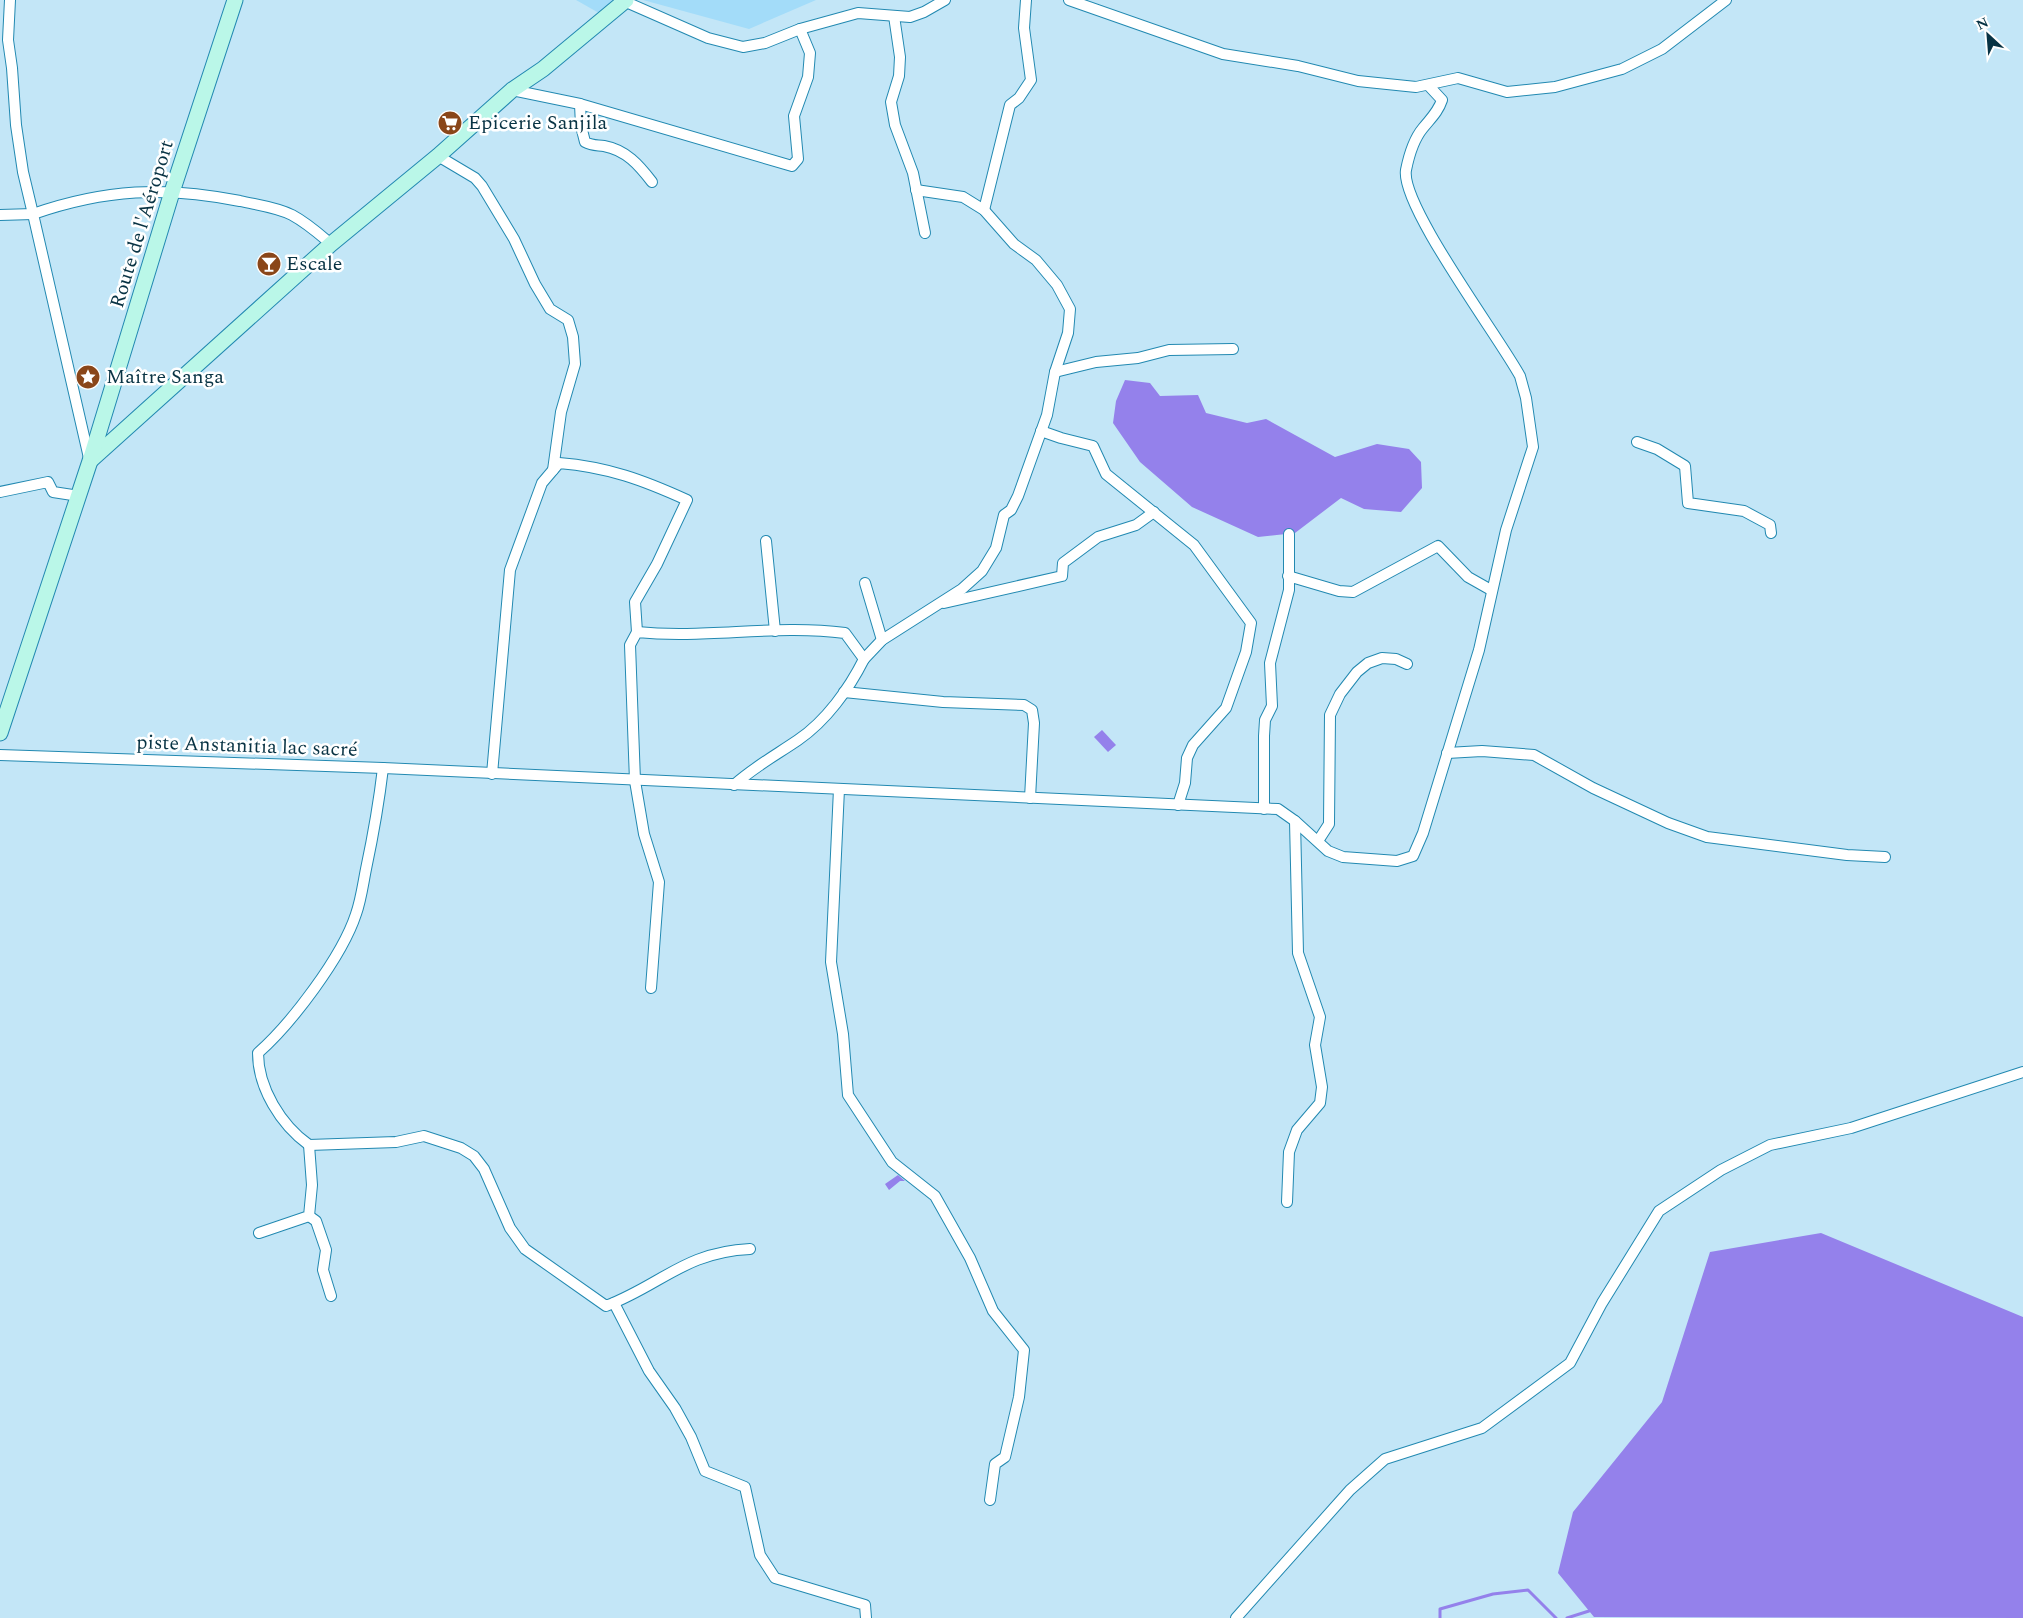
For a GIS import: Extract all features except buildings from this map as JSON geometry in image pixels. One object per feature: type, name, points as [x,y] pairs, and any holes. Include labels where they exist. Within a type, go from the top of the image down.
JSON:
[{"type":"main road","name":"Route de l'Aéroport","points":[[0,733],[79,496],[172,192],[235,0]]},
{"type":"main road","points":[[90,461],[331,244],[438,156],[512,90],[542,69],[626,1]]},
{"type":"street","points":[[10,0],[8,40],[16,125],[23,172],[90,461]]},
{"type":"street","points":[[626,1],[708,38],[743,47],[858,13],[910,17],[924,12],[945,0]]},
{"type":"street","points":[[984,210],[1010,105],[1019,98],[1031,80],[1024,28],[1026,0]]},
{"type":"street","points":[[1069,0],[1222,54],[1298,66],[1358,80],[1416,87],[1429,86],[1458,78],[1507,92],[1555,88],[1622,69],[1662,50],[1726,0]]},
{"type":"street","points":[[894,16],[899,76],[891,102],[895,125],[904,146],[926,233]]},
{"type":"street","points":[[512,90],[580,104],[792,166],[798,159],[794,116],[808,77],[810,53],[800,29]]},
{"type":"street","points":[[1429,86],[1442,100],[1438,112],[1422,128],[1410,151],[1405,173],[1423,222],[1520,376],[1526,398],[1533,447],[1506,530],[1479,650],[1448,753],[1482,751],[1534,755],[1593,788],[1668,822],[1707,837],[1847,855],[1885,856]]},
{"type":"street","points":[[580,104],[584,142],[621,151],[639,164],[652,182]]},
{"type":"street","points":[[438,156],[475,178],[482,186],[514,239],[535,284],[550,309],[568,320],[573,337],[575,364],[561,412],[553,470]]},
{"type":"street","points":[[734,785],[755,767],[800,739],[822,718],[853,682],[864,659],[882,640],[962,588],[982,571],[996,548],[1004,515],[1011,510],[1018,496],[1047,415],[1056,372],[1068,333],[1070,310],[1058,285],[1028,252],[1014,244],[984,210],[963,197],[916,190]]},
{"type":"street","points":[[0,214],[33,214],[61,204],[115,193],[172,192],[216,196],[289,214],[308,224],[331,244]]},
{"type":"street","points":[[1056,372],[1096,362],[1138,358],[1169,350],[1233,349]]},
{"type":"street","points":[[1041,431],[1093,446],[1106,474],[1194,545],[1251,623],[1246,652],[1226,708],[1193,745],[1187,758],[1185,782],[1178,805]]},
{"type":"street","points":[[1637,442],[1657,449],[1686,466],[1688,502],[1727,510],[1744,511],[1770,525],[1771,533]]},
{"type":"street","points":[[492,774],[510,570],[542,483],[560,462],[592,465],[641,479],[687,500],[657,564],[635,602],[637,632],[630,645],[635,781],[644,834],[659,882],[651,988]]},
{"type":"street","points":[[0,492],[48,482],[53,492],[79,496]]},
{"type":"street","points":[[936,605],[1062,576],[1063,563],[1075,552],[1098,537],[1116,534],[1136,525],[1154,512]]},
{"type":"street","points":[[1264,809],[1265,720],[1272,706],[1270,663],[1289,590],[1289,534]]},
{"type":"street","points":[[766,541],[775,630]]},
{"type":"street","points":[[1288,576],[1339,591],[1353,592],[1438,546],[1468,577],[1491,590]]},
{"type":"street","points":[[865,583],[882,640]]},
{"type":"street","points":[[637,632],[748,633],[775,630],[824,630],[845,633],[864,659]]},
{"type":"street","points":[[1318,841],[1329,824],[1330,716],[1340,694],[1356,672],[1368,663],[1382,658],[1396,659],[1406,664]]},
{"type":"street","points":[[844,692],[943,702],[1024,705],[1032,710],[1034,723],[1030,798]]},
{"type":"street","name":"piste Anstanitia lac sacré","points":[[0,755],[383,768],[1278,809],[1295,821],[1328,851],[1343,857],[1397,861],[1413,856],[1423,833],[1448,753]]},
{"type":"street","points":[[309,1216],[312,1194],[309,1145],[287,1125],[274,1106],[264,1085],[258,1053],[275,1038],[300,1006],[339,950],[356,916],[374,839],[383,768]]},
{"type":"street","points":[[839,789],[831,962],[843,1034],[848,1095],[892,1162],[935,1196],[970,1258],[993,1311],[1024,1350],[1019,1397],[1005,1457],[995,1464],[990,1500]]},
{"type":"street","points":[[1287,1202],[1289,1152],[1297,1130],[1320,1103],[1322,1087],[1315,1045],[1320,1017],[1304,976],[1297,943],[1295,821]]},
{"type":"street","points":[[1236,1618],[1350,1490],[1385,1459],[1482,1428],[1570,1363],[1602,1303],[1659,1211],[1721,1170],[1770,1145],[1851,1128],[2023,1072]]},
{"type":"street","points":[[309,1145],[396,1142],[424,1136],[461,1148],[474,1156],[484,1169],[510,1228],[524,1249],[606,1306],[630,1296],[653,1281],[694,1260],[713,1253],[750,1249]]},
{"type":"street","points":[[260,1233],[309,1216]]},
{"type":"street","points":[[309,1216],[316,1221],[326,1250],[323,1270],[331,1296]]},
{"type":"street","points":[[614,1303],[649,1371],[675,1408],[691,1437],[705,1471],[745,1487],[760,1554],[776,1578],[865,1605],[866,1618]]},
{"type":"shaded area","points":[[576,0],[624,0],[599,13]]},
{"type":"shaded area","points":[[643,0],[816,0],[749,29]]},
{"type":"shaded area","points":[[1125,380],[1150,383],[1160,396],[1198,395],[1206,413],[1247,423],[1266,419],[1335,457],[1377,444],[1409,449],[1421,462],[1422,488],[1401,512],[1364,509],[1341,498],[1295,533],[1258,537],[1192,507],[1140,462],[1113,423],[1116,401]]},
{"type":"shaded area","points":[[1102,730],[1116,745],[1108,752],[1094,737]]},
{"type":"shaded area","points":[[898,1175],[905,1181],[900,1181],[889,1190],[885,1184]]},
{"type":"shaded area","points":[[1821,1233],[2023,1317],[2023,1618],[1594,1617],[1558,1573],[1573,1512],[1662,1402],[1710,1252]]},
{"type":"waterway","points":[[1440,1618],[1440,1609],[1493,1594],[1528,1590],[1556,1618]]},
{"type":"waterway","points":[[1567,1618],[1589,1611]]},
{"type":"place","name":"Epicerie Sanjila","points":[[450,123]]},
{"type":"place","name":"Escale","points":[[269,264]]},
{"type":"place","name":"Maître Sanga","points":[[88,377]]}]
